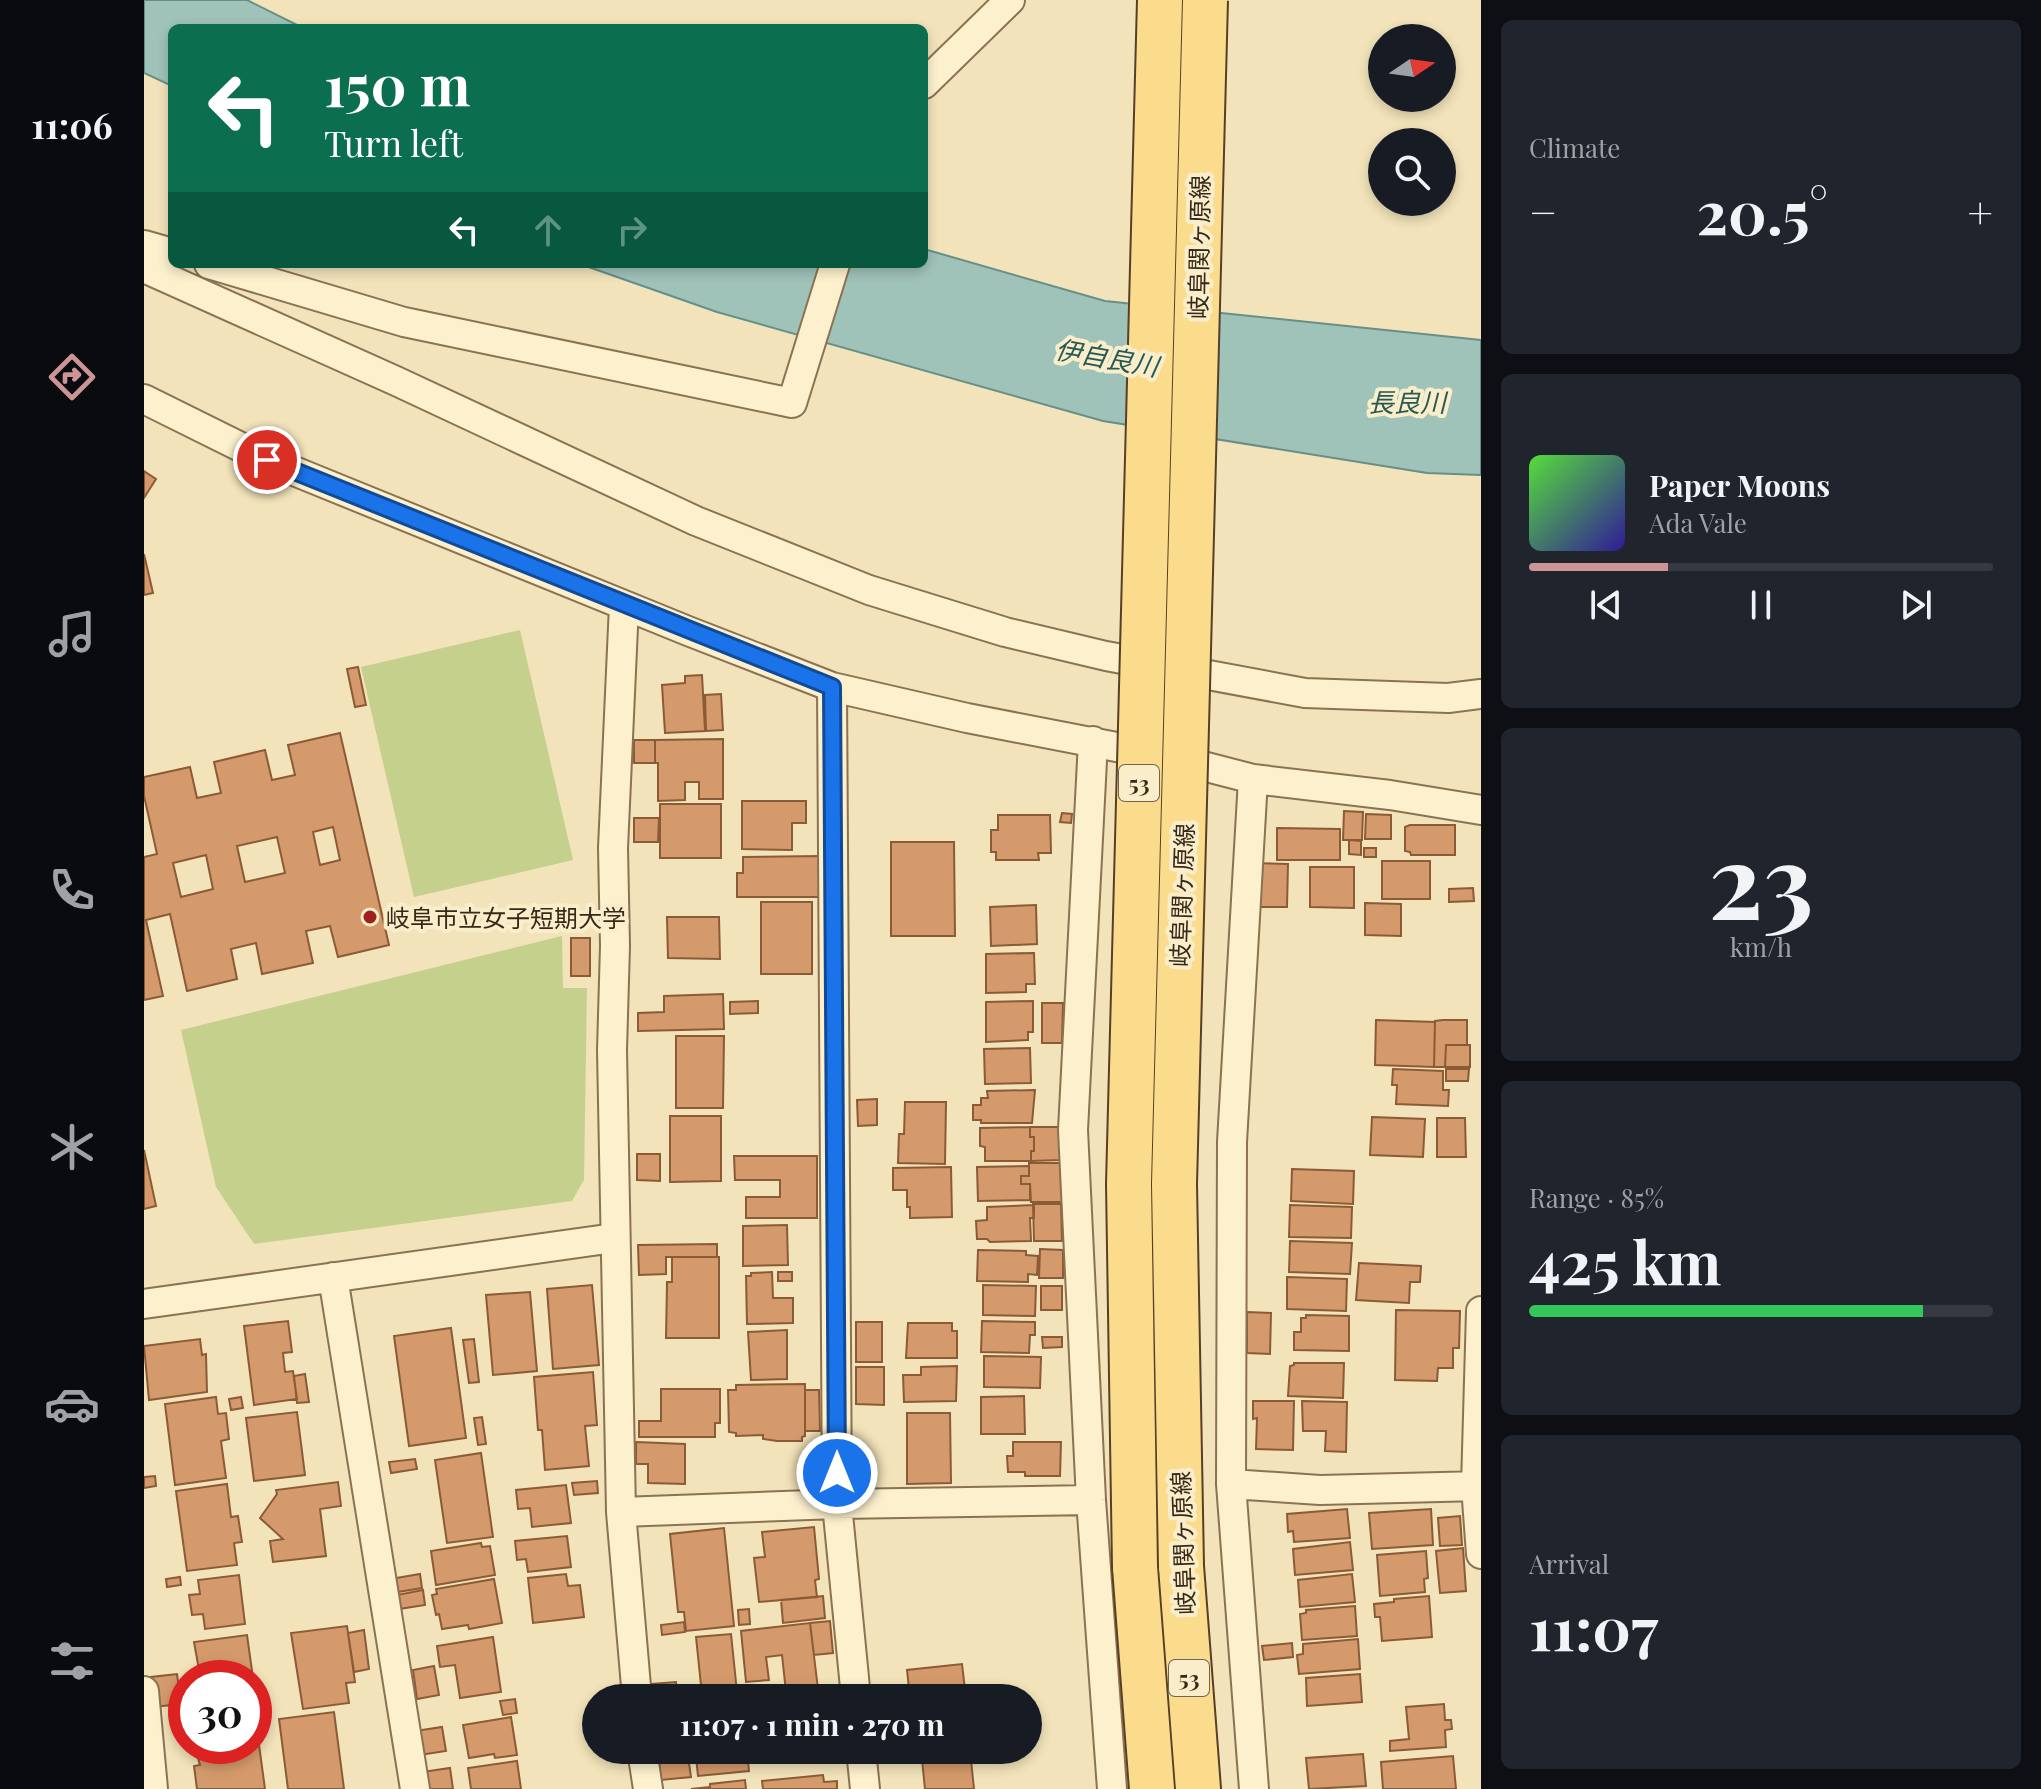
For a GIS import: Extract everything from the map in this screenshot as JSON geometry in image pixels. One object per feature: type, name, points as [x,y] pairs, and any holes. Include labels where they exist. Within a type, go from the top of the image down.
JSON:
[{"type":"main road","name":"岐阜関ヶ原線","points":[[1152,1789],[1135,1567],[1129,1184],[1160,0]]},
{"type":"main road","name":"岐阜関ヶ原線","points":[[1198,1789],[1181,1566],[1174,1184],[1205,0]]},
{"type":"street","points":[[928,80],[1010,0]]},
{"type":"street","points":[[144,245],[168,252]]},
{"type":"street","points":[[144,268],[696,521],[869,590],[1034,639],[1106,656],[1305,693],[1448,698],[1481,694]]},
{"type":"street","points":[[222,268],[404,322],[792,403],[834,268]]},
{"type":"street","points":[[144,399],[267,460],[832,687],[967,718],[1168,757],[1253,779],[1390,795],[1481,810]]},
{"type":"street","points":[[624,605],[613,848],[614,1238],[621,1512],[636,1684]]},
{"type":"street","points":[[832,687],[837,1504],[855,1684]]},
{"type":"street","points":[[1093,741],[1073,1130],[1091,1500],[1112,1789]]},
{"type":"street","points":[[1253,779],[1232,1142],[1231,1484],[1254,1789]]},
{"type":"street","points":[[144,1304],[614,1238]]},
{"type":"street","points":[[333,1277],[415,1789]]},
{"type":"street","points":[[1481,1311],[1481,1554]]},
{"type":"street","points":[[1231,1484],[1320,1490],[1479,1486]]},
{"type":"street","points":[[621,1512],[837,1504],[1091,1500]]},
{"type":"street","points":[[144,1691],[153,1789]]},
{"type":"street","points":[[644,1764],[648,1789]]},
{"type":"street","points":[[862,1764],[865,1789]]},
{"type":"green space","points":[[520,630],[573,860],[414,897],[361,667]]},
{"type":"green space","points":[[562,936],[563,988],[587,988],[584,1180],[572,1201],[254,1244],[216,1187],[181,1030]]},
{"type":"water","points":[[144,0],[247,0],[295,24],[168,24],[168,84],[144,73]]},
{"type":"water","name":"長良川","points":[[928,250],[1105,301],[1481,340],[1481,475],[1427,473],[1103,421],[717,312],[591,268],[928,268]]},
{"type":"building","points":[[144,471],[156,479],[144,498]]},
{"type":"building","points":[[144,554],[153,593],[144,595]]},
{"type":"building","points":[[358,667],[366,705],[355,707],[347,669]]},
{"type":"building","points":[[702,675],[705,731],[665,733],[662,685],[685,683],[685,676]]},
{"type":"building","points":[[721,694],[723,730],[706,731],[705,695]]},
{"type":"building","points":[[340,733],[389,945],[338,957],[330,926],[306,931],[313,963],[262,974],[256,943],[231,949],[237,979],[187,991],[170,914],[146,920],[163,996],[144,1000],[144,857],[157,854],[144,796],[144,777],[190,767],[197,798],[221,793],[214,762],[265,750],[272,780],[295,775],[288,745]],"holes":[[[333,827],[340,860],[320,865],[313,832]],[[277,837],[285,873],[245,882],[237,846]],[[206,855],[213,889],[181,897],[173,863]]]},
{"type":"building","points":[[723,739],[723,799],[699,799],[699,782],[685,782],[685,800],[658,801],[655,740]]},
{"type":"building","points":[[634,740],[655,740],[655,763],[634,763]]},
{"type":"building","points":[[742,801],[806,801],[806,823],[792,823],[792,850],[742,849]]},
{"type":"building","points":[[660,804],[721,804],[721,858],[660,858]]},
{"type":"building","points":[[1344,811],[1363,812],[1362,840],[1343,840]]},
{"type":"building","points":[[1062,813],[1072,814],[1071,823],[1060,822]]},
{"type":"building","points":[[1366,814],[1391,815],[1391,839],[1365,839]]},
{"type":"building","points":[[998,815],[1050,815],[1051,853],[1038,853],[1039,860],[996,860],[996,852],[991,852],[991,830],[998,830]]},
{"type":"building","points":[[634,818],[659,818],[658,842],[634,842]]},
{"type":"building","points":[[1455,825],[1455,855],[1411,855],[1405,851],[1405,827]]},
{"type":"building","points":[[1277,828],[1340,829],[1340,860],[1277,860]]},
{"type":"building","points":[[1349,840],[1361,841],[1361,855],[1349,854]]},
{"type":"building","points":[[891,842],[954,842],[955,936],[891,936]]},
{"type":"building","points":[[1364,848],[1376,848],[1376,857],[1364,857]]},
{"type":"building","points":[[820,856],[820,897],[737,897],[737,873],[743,873],[743,857]]},
{"type":"building","points":[[1382,861],[1430,861],[1430,899],[1382,899]]},
{"type":"building","points":[[1251,863],[1288,864],[1287,907],[1250,907]]},
{"type":"building","points":[[1310,867],[1354,867],[1354,908],[1310,907]]},
{"type":"building","points":[[1473,888],[1474,901],[1449,902],[1449,889]]},
{"type":"building","points":[[761,902],[812,902],[812,974],[761,974]]},
{"type":"building","points":[[1365,903],[1401,904],[1401,936],[1365,935]]},
{"type":"building","points":[[1036,905],[1037,944],[991,946],[990,907]]},
{"type":"building","points":[[667,917],[719,917],[720,959],[668,958]]},
{"type":"building","points":[[571,938],[590,938],[590,976],[571,976]]},
{"type":"building","points":[[1034,953],[1035,984],[1026,984],[1026,992],[986,993],[986,954]]},
{"type":"building","points":[[723,994],[724,1029],[638,1031],[638,1013],[664,1012],[664,996]]},
{"type":"building","points":[[758,1001],[758,1013],[730,1014],[730,1002]]},
{"type":"building","points":[[1033,1001],[1033,1032],[1028,1032],[1028,1040],[986,1042],[986,1002]]},
{"type":"building","points":[[1042,1003],[1063,1003],[1062,1043],[1042,1043]]},
{"type":"building","points":[[1376,1020],[1435,1022],[1434,1067],[1375,1065]]},
{"type":"building","points":[[1467,1020],[1467,1045],[1446,1045],[1445,1067],[1434,1067],[1435,1021]]},
{"type":"building","points":[[676,1036],[724,1036],[723,1108],[676,1108]]},
{"type":"building","points":[[1446,1045],[1470,1045],[1470,1067],[1445,1067]]},
{"type":"building","points":[[1030,1048],[1031,1083],[985,1084],[984,1049]]},
{"type":"building","points":[[1393,1069],[1443,1071],[1443,1090],[1449,1090],[1448,1106],[1396,1104],[1397,1085],[1392,1085]]},
{"type":"building","points":[[1446,1069],[1469,1069],[1468,1081],[1446,1081]]},
{"type":"building","points":[[1035,1090],[1032,1123],[981,1123],[981,1120],[973,1120],[973,1105],[981,1105],[981,1098],[988,1098],[987,1091]]},
{"type":"building","points":[[877,1099],[877,1125],[858,1126],[857,1100]]},
{"type":"building","points":[[905,1102],[946,1102],[945,1164],[898,1163],[899,1134],[904,1134]]},
{"type":"building","points":[[670,1116],[721,1116],[721,1181],[670,1182]]},
{"type":"building","points":[[1372,1117],[1425,1119],[1423,1157],[1370,1155]]},
{"type":"building","points":[[1437,1118],[1465,1118],[1466,1157],[1437,1157]]},
{"type":"building","points":[[1030,1127],[1030,1137],[1034,1137],[1031,1161],[985,1161],[985,1147],[980,1146],[980,1128]]},
{"type":"building","points":[[1030,1127],[1061,1127],[1061,1160],[1031,1161],[1034,1137],[1030,1137]]},
{"type":"building","points":[[144,1150],[156,1206],[144,1209]]},
{"type":"building","points":[[637,1154],[660,1154],[660,1181],[637,1180]]},
{"type":"building","points":[[734,1156],[817,1156],[817,1218],[746,1218],[746,1197],[780,1197],[780,1180],[735,1180]]},
{"type":"building","points":[[1029,1163],[1062,1163],[1063,1202],[1031,1202],[1030,1184],[1021,1184],[1021,1176],[1029,1176]]},
{"type":"building","points":[[1029,1166],[1029,1176],[1021,1176],[1021,1184],[1030,1184],[1030,1200],[978,1201],[977,1167]]},
{"type":"building","points":[[951,1167],[952,1217],[910,1218],[907,1190],[893,1190],[893,1168]]},
{"type":"building","points":[[1292,1169],[1354,1171],[1353,1204],[1291,1201]]},
{"type":"building","points":[[1033,1204],[1061,1204],[1062,1241],[1034,1241]]},
{"type":"building","points":[[1034,1205],[1034,1218],[1030,1218],[1031,1241],[990,1242],[977,1239],[976,1221],[987,1220],[987,1207]]},
{"type":"building","points":[[1290,1205],[1352,1207],[1351,1238],[1289,1237]]},
{"type":"building","points":[[787,1225],[788,1265],[743,1266],[743,1226]]},
{"type":"building","points":[[1290,1241],[1352,1243],[1350,1274],[1289,1272]]},
{"type":"building","points":[[717,1244],[717,1257],[666,1257],[666,1274],[639,1275],[638,1245]]},
{"type":"building","points":[[1040,1249],[1063,1250],[1063,1278],[1039,1278]]},
{"type":"building","points":[[978,1250],[1026,1251],[1026,1255],[1038,1256],[1037,1275],[1028,1274],[1028,1282],[977,1281]]},
{"type":"building","points":[[672,1257],[719,1257],[719,1338],[666,1338],[667,1282],[672,1282]]},
{"type":"building","points":[[1359,1263],[1421,1266],[1420,1282],[1410,1282],[1409,1303],[1356,1300]]},
{"type":"building","points":[[772,1272],[773,1298],[793,1298],[793,1323],[747,1324],[746,1276]]},
{"type":"building","points":[[778,1272],[792,1272],[792,1281],[778,1281]]},
{"type":"building","points":[[1287,1277],[1347,1279],[1346,1311],[1287,1309]]},
{"type":"building","points":[[592,1285],[599,1365],[553,1369],[547,1289]]},
{"type":"building","points":[[983,1285],[1036,1286],[1035,1316],[983,1315]]},
{"type":"building","points":[[1041,1286],[1062,1286],[1062,1310],[1041,1310]]},
{"type":"building","points":[[530,1292],[537,1371],[493,1375],[486,1295]]},
{"type":"building","points":[[1396,1310],[1460,1311],[1459,1348],[1453,1348],[1453,1368],[1438,1368],[1437,1381],[1395,1380]]},
{"type":"building","points":[[1247,1312],[1271,1313],[1270,1354],[1247,1353]]},
{"type":"building","points":[[1306,1315],[1349,1316],[1349,1351],[1294,1350],[1294,1332],[1301,1332],[1301,1318],[1306,1318]]},
{"type":"building","points":[[288,1321],[292,1352],[283,1353],[285,1372],[293,1371],[297,1399],[254,1405],[244,1326]]},
{"type":"building","points":[[982,1321],[1035,1322],[1035,1335],[1030,1335],[1029,1353],[981,1352]]},
{"type":"building","points":[[856,1322],[882,1322],[882,1362],[856,1362]]},
{"type":"building","points":[[908,1323],[952,1323],[952,1331],[957,1331],[957,1358],[906,1358]]},
{"type":"building","points":[[451,1328],[466,1438],[409,1446],[394,1336]]},
{"type":"building","points":[[787,1330],[787,1379],[751,1380],[748,1332]]},
{"type":"building","points":[[1042,1337],[1062,1337],[1062,1347],[1043,1348]]},
{"type":"building","points":[[200,1339],[202,1355],[206,1354],[207,1392],[149,1400],[144,1346]]},
{"type":"building","points":[[474,1339],[479,1382],[469,1383],[463,1340]]},
{"type":"building","points":[[984,1356],[1041,1357],[1040,1388],[984,1387]]},
{"type":"building","points":[[1294,1363],[1344,1363],[1343,1398],[1288,1396],[1290,1366]]},
{"type":"building","points":[[957,1366],[956,1401],[904,1402],[903,1375],[921,1375],[921,1367]]},
{"type":"building","points":[[856,1367],[884,1367],[884,1405],[856,1404]]},
{"type":"building","points":[[593,1372],[597,1425],[585,1426],[589,1466],[545,1470],[534,1377]]},
{"type":"building","points":[[305,1374],[309,1402],[297,1403],[294,1376]]},
{"type":"building","points":[[805,1384],[805,1436],[802,1441],[763,1439],[763,1435],[736,1436],[736,1433],[729,1432],[728,1390],[736,1390],[736,1385]]},
{"type":"building","points":[[661,1389],[720,1389],[720,1423],[715,1423],[715,1437],[639,1437],[639,1421],[661,1421]]},
{"type":"building","points":[[805,1390],[819,1390],[820,1431],[805,1431]]},
{"type":"building","points":[[1024,1396],[1025,1434],[981,1434],[981,1397]]},
{"type":"building","points":[[216,1397],[218,1414],[226,1413],[229,1439],[221,1441],[226,1478],[175,1485],[165,1404]]},
{"type":"building","points":[[241,1397],[243,1408],[231,1410],[229,1399]]},
{"type":"building","points":[[1253,1401],[1294,1401],[1293,1450],[1256,1449],[1257,1418],[1253,1419]]},
{"type":"building","points":[[1302,1401],[1347,1402],[1346,1452],[1325,1451],[1326,1431],[1303,1431]]},
{"type":"building","points":[[297,1412],[305,1475],[254,1481],[246,1418]]},
{"type":"building","points":[[907,1413],[950,1413],[951,1483],[907,1484]]},
{"type":"building","points":[[482,1417],[486,1444],[478,1445],[474,1418]]},
{"type":"building","points":[[636,1442],[685,1444],[685,1484],[648,1483],[648,1464],[636,1464]]},
{"type":"building","points":[[1013,1442],[1061,1442],[1060,1476],[1025,1476],[1025,1472],[1008,1472],[1007,1456],[1013,1456]]},
{"type":"building","points":[[481,1453],[493,1537],[447,1543],[435,1460]]},
{"type":"building","points":[[415,1459],[417,1469],[391,1473],[389,1462]]},
{"type":"building","points":[[155,1476],[156,1486],[144,1488],[144,1477]]},
{"type":"building","points":[[597,1481],[598,1493],[574,1495],[572,1483]]},
{"type":"building","points":[[338,1482],[341,1506],[320,1509],[326,1556],[273,1562],[270,1541],[283,1539],[260,1518],[277,1494],[276,1490]]},
{"type":"building","points":[[227,1484],[231,1517],[238,1516],[242,1542],[234,1543],[237,1565],[187,1571],[176,1491]]},
{"type":"building","points":[[566,1485],[571,1523],[532,1527],[530,1508],[518,1509],[516,1490]]},
{"type":"building","points":[[1347,1509],[1350,1538],[1294,1542],[1293,1531],[1288,1532],[1287,1514]]},
{"type":"building","points":[[1431,1509],[1433,1545],[1372,1549],[1369,1513]]},
{"type":"building","points":[[1460,1516],[1462,1545],[1440,1546],[1438,1518]]},
{"type":"building","points":[[814,1527],[819,1579],[815,1580],[817,1597],[759,1602],[754,1558],[765,1557],[762,1532]]},
{"type":"building","points":[[724,1528],[734,1626],[686,1631],[684,1612],[678,1612],[670,1534]]},
{"type":"building","points":[[567,1536],[571,1567],[528,1572],[526,1559],[517,1560],[515,1541]]},
{"type":"building","points":[[1350,1542],[1353,1570],[1295,1575],[1293,1549]]},
{"type":"building","points":[[481,1543],[482,1547],[490,1546],[495,1575],[436,1585],[431,1551]]},
{"type":"building","points":[[1463,1548],[1466,1591],[1440,1593],[1436,1551]]},
{"type":"building","points":[[1426,1551],[1428,1578],[1424,1579],[1425,1592],[1380,1596],[1377,1555]]},
{"type":"building","points":[[420,1574],[422,1588],[398,1592],[396,1578]]},
{"type":"building","points":[[566,1574],[568,1586],[580,1585],[584,1617],[533,1623],[528,1578]]},
{"type":"building","points":[[1352,1574],[1355,1602],[1300,1607],[1298,1580]]},
{"type":"building","points":[[239,1575],[245,1624],[205,1629],[203,1614],[192,1615],[189,1595],[200,1594],[198,1580]]},
{"type":"building","points":[[180,1577],[181,1585],[167,1587],[166,1579]]},
{"type":"building","points":[[494,1579],[502,1623],[469,1629],[468,1625],[442,1629],[432,1595],[437,1594],[436,1589]]},
{"type":"building","points":[[423,1590],[425,1605],[399,1609],[397,1595]]},
{"type":"building","points":[[823,1596],[825,1618],[783,1623],[781,1600]]},
{"type":"building","points":[[1429,1596],[1432,1637],[1382,1641],[1380,1617],[1375,1617],[1374,1604]]},
{"type":"building","points":[[1355,1606],[1357,1636],[1302,1640],[1300,1614],[1306,1613],[1306,1610]]},
{"type":"building","points":[[749,1609],[750,1624],[739,1625],[738,1610]]},
{"type":"building","points":[[830,1621],[833,1653],[814,1655],[810,1623]]},
{"type":"building","points":[[684,1622],[685,1632],[662,1635],[661,1625]]},
{"type":"building","points":[[810,1623],[817,1684],[785,1684],[782,1655],[766,1657],[769,1680],[746,1682],[741,1631]]},
{"type":"building","points":[[347,1626],[355,1682],[346,1683],[349,1703],[303,1709],[291,1633]]},
{"type":"building","points":[[364,1630],[369,1669],[354,1672],[348,1633]]},
{"type":"building","points":[[731,1634],[736,1684],[701,1684],[696,1637]]},
{"type":"building","points":[[247,1635],[250,1660],[197,1660],[194,1642]]},
{"type":"building","points":[[493,1637],[501,1692],[460,1698],[455,1665],[440,1667],[437,1646]]},
{"type":"building","points":[[1358,1639],[1360,1669],[1299,1674],[1297,1655],[1303,1654],[1303,1644]]},
{"type":"building","points":[[1292,1643],[1293,1657],[1264,1660],[1262,1646]]},
{"type":"building","points":[[962,1664],[964,1684],[908,1684],[907,1670]]},
{"type":"building","points":[[434,1666],[439,1695],[417,1699],[413,1670]]},
{"type":"building","points":[[1360,1674],[1362,1702],[1307,1706],[1306,1678]]},
{"type":"building","points":[[168,1675],[168,1705],[154,1707],[151,1677]]},
{"type":"building","points":[[515,1699],[517,1713],[503,1715],[500,1701]]},
{"type":"building","points":[[1444,1704],[1445,1720],[1451,1720],[1452,1729],[1445,1730],[1446,1747],[1390,1751],[1390,1741],[1409,1739],[1406,1707]]},
{"type":"building","points":[[334,1712],[344,1789],[288,1789],[279,1719]]},
{"type":"building","points":[[511,1717],[517,1755],[495,1758],[494,1754],[469,1758],[463,1725]]},
{"type":"building","points":[[442,1727],[446,1751],[419,1755],[415,1731]]},
{"type":"building","points":[[1363,1754],[1366,1786],[1309,1789],[1306,1758]]},
{"type":"building","points":[[1453,1756],[1456,1789],[1383,1789],[1381,1762]]},
{"type":"building","points":[[517,1761],[521,1789],[471,1789],[468,1768]]},
{"type":"building","points":[[262,1764],[265,1789],[197,1789],[194,1766]]},
{"type":"building","points":[[659,1764],[689,1764],[691,1777],[661,1780]]},
{"type":"building","points":[[697,1764],[748,1764],[749,1771],[698,1776]]},
{"type":"building","points":[[922,1764],[971,1764],[974,1789],[925,1789]]},
{"type":"building","points":[[450,1768],[453,1789],[424,1789],[422,1772]]},
{"type":"building","points":[[823,1775],[824,1782],[837,1781],[837,1789],[763,1789],[762,1781]]},
{"type":"building","points":[[745,1780],[746,1789],[691,1789],[710,1787],[710,1784]]},
{"type":"place","name":"岐阜市立女子短期大学","points":[[370,917]]},
{"type":"route","points":[[267,460],[832,687],[837,1473]]},
{"type":"water label","name":"伊自良川","points":[[1107,357]]}]
